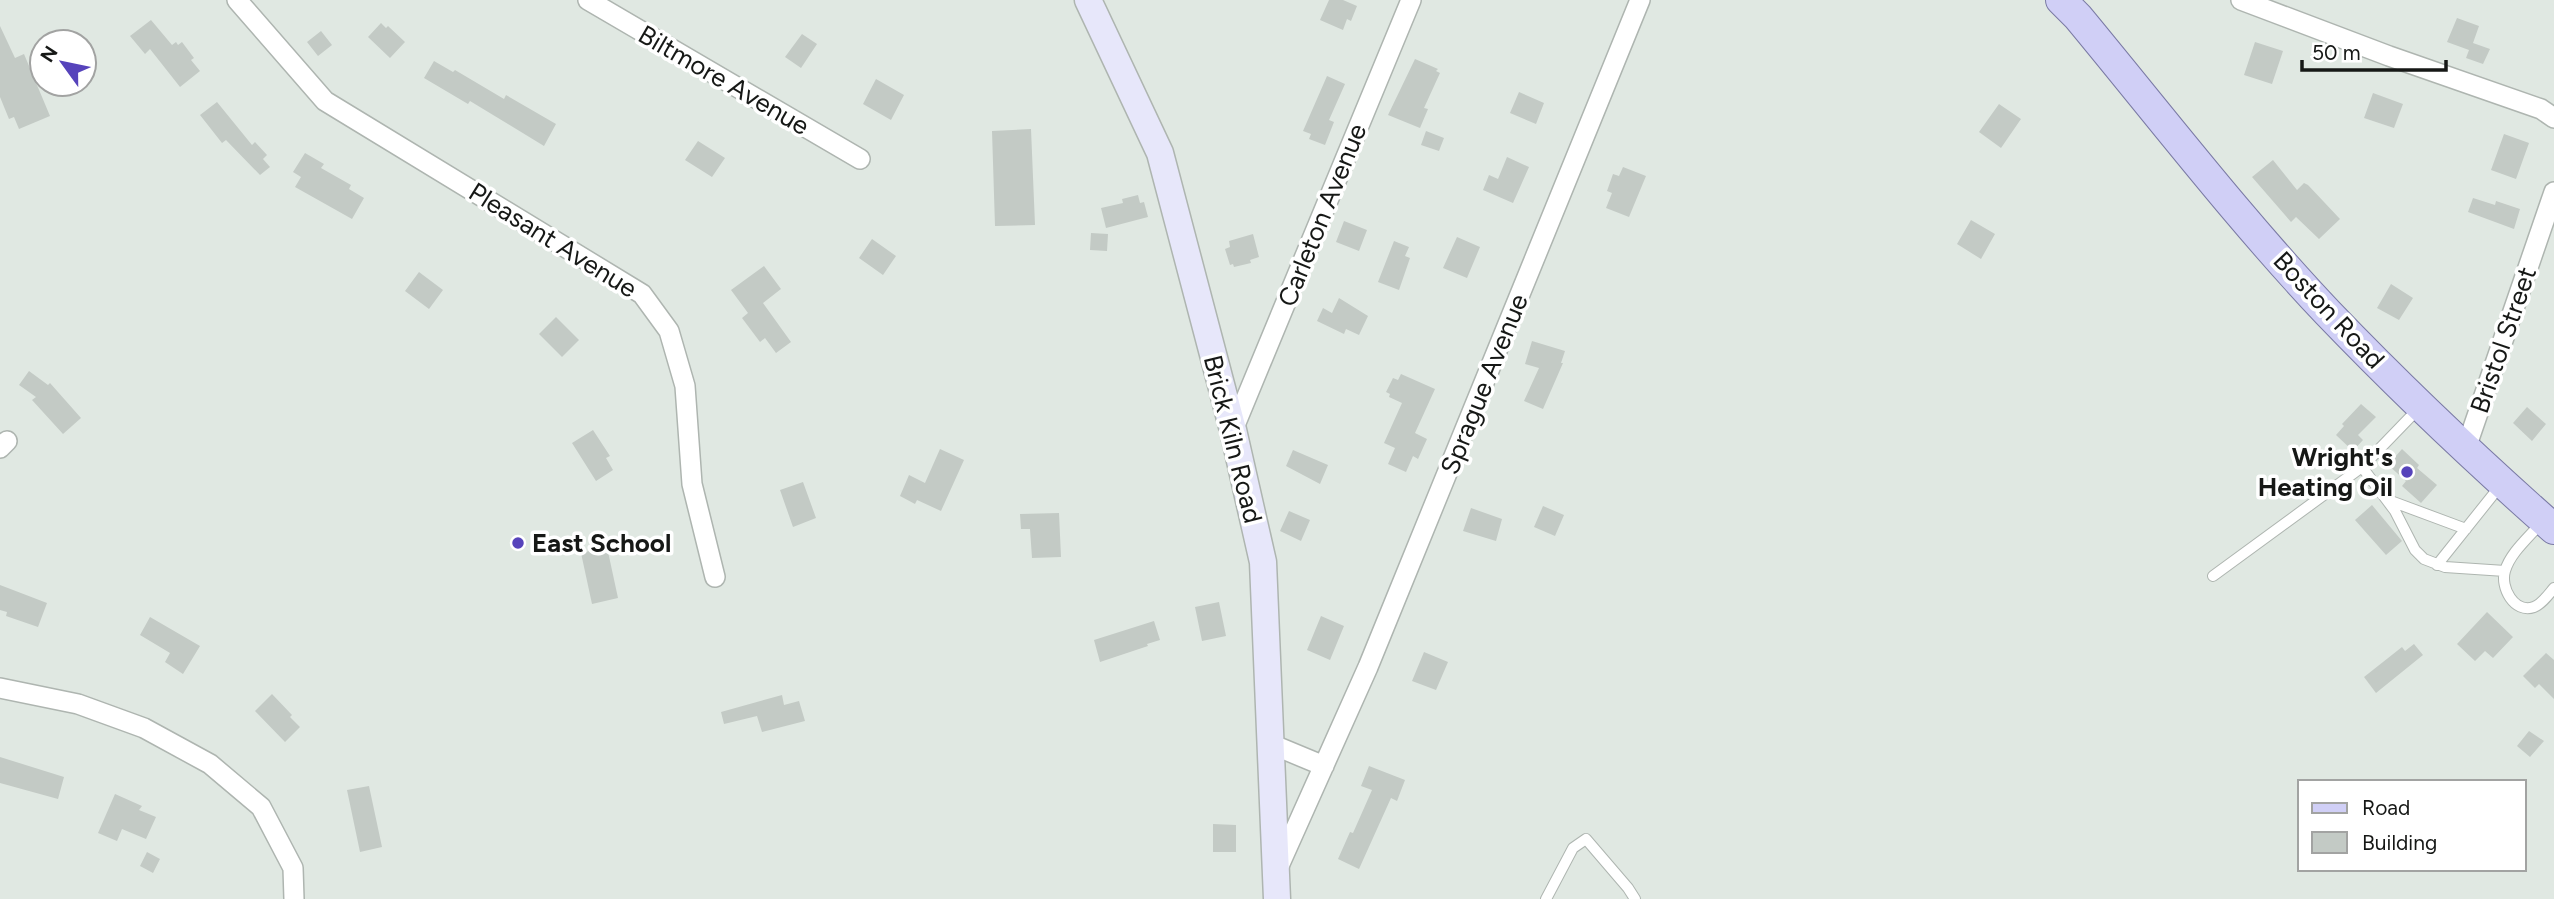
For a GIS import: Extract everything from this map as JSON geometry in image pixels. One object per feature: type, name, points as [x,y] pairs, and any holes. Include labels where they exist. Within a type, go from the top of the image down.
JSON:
[{"type":"main road","name":"Boston Road","points":[[2061,0],[2326,312],[2421,407],[2549,525]]},
{"type":"street","name":"Pleasant Avenue","points":[[237,0],[325,102],[642,294],[669,331],[685,386],[692,484],[715,577]]},
{"type":"street","name":"Biltmore Avenue","points":[[588,0],[860,159]]},
{"type":"street","name":"Brick Kiln Road","points":[[1088,0],[1160,153],[1233,430],[1263,562],[1277,899]]},
{"type":"street","name":"Carleton Avenue","points":[[1233,430],[1410,0]]},
{"type":"street","name":"Sprague Avenue","points":[[1276,873],[1368,667],[1640,0]]},
{"type":"street","points":[[2241,0],[2541,109],[2554,118]]},
{"type":"street","name":"Bristol Street","points":[[2466,448],[2554,192]]},
{"type":"street","points":[[0,688],[78,704],[144,728],[210,764],[261,807],[293,868],[295,899]]},
{"type":"street","points":[[1271,744],[1324,766]]},
{"type":"lane","points":[[2213,576],[2362,467],[2421,407]]},
{"type":"lane","points":[[2362,467],[2395,511],[2415,550],[2424,559],[2437,565],[2505,571]]},
{"type":"lane","points":[[2437,565],[2503,482]]},
{"type":"lane","points":[[2387,500],[2466,529]]},
{"type":"lane","points":[[2549,525],[2513,556],[2503,582],[2506,591],[2519,605],[2535,607],[2554,589]]},
{"type":"lane","points":[[1546,899],[1573,848],[1586,839],[1628,888],[1634,899]]},
{"type":"building","points":[[1329,0],[1343,0],[1357,6],[1351,21],[1347,19],[1343,30],[1320,20]]},
{"type":"building","points":[[2457,18],[2479,26],[2473,43],[2490,49],[2483,64],[2466,58],[2469,50],[2447,42]]},
{"type":"building","points":[[151,20],[172,45],[182,42],[200,71],[180,87],[150,49],[145,54],[130,36]]},
{"type":"building","points":[[381,23],[405,42],[390,58],[368,37]]},
{"type":"building","points":[[0,26],[15,58],[24,54],[28,64],[28,98],[42,98],[50,116],[19,129],[14,117],[9,119],[0,97]]},
{"type":"building","points":[[321,31],[332,45],[318,56],[307,42]]},
{"type":"building","points":[[802,34],[817,44],[801,68],[785,57]]},
{"type":"building","points":[[2255,42],[2283,51],[2272,84],[2244,75]]},
{"type":"building","points":[[1415,59],[1438,69],[1436,71],[1440,73],[1424,108],[1428,109],[1420,128],[1388,115]]},
{"type":"building","points":[[434,61],[453,72],[455,70],[504,99],[506,95],[556,124],[544,146],[470,101],[468,104],[424,78]]},
{"type":"building","points":[[1327,76],[1345,84],[1329,120],[1334,122],[1325,145],[1309,139],[1311,134],[1303,131]]},
{"type":"building","points":[[876,79],[904,95],[891,120],[863,104]]},
{"type":"building","points":[[1519,92],[1544,103],[1536,124],[1510,113]]},
{"type":"building","points":[[2373,93],[2403,104],[2394,128],[2364,118]]},
{"type":"building","points":[[217,102],[252,145],[255,142],[267,155],[263,159],[270,167],[260,175],[226,140],[222,143],[200,115]]},
{"type":"building","points":[[1999,104],[2021,119],[2001,148],[1979,132]]},
{"type":"building","points":[[1031,129],[1035,225],[995,226],[992,131]]},
{"type":"building","points":[[1426,131],[1444,138],[1439,151],[1421,145]]},
{"type":"building","points":[[2504,134],[2529,143],[2516,179],[2491,170]]},
{"type":"building","points":[[698,141],[725,158],[712,177],[685,160]]},
{"type":"building","points":[[305,153],[324,164],[321,168],[351,185],[349,189],[364,198],[352,219],[295,187],[301,177],[293,172]]},
{"type":"building","points":[[1507,157],[1529,167],[1513,203],[1483,190],[1489,175],[1498,179]]},
{"type":"building","points":[[2273,160],[2297,190],[2304,183],[2308,185],[2340,219],[2319,239],[2296,217],[2291,222],[2252,177]]},
{"type":"building","points":[[1623,167],[1646,176],[1629,217],[1606,208],[1612,193],[1607,191],[1613,174],[1619,176]]},
{"type":"building","points":[[1138,195],[1140,203],[1144,202],[1148,217],[1106,228],[1101,208],[1123,203],[1122,199]]},
{"type":"building","points":[[2473,198],[2495,205],[2496,201],[2520,209],[2514,229],[2468,212]]},
{"type":"building","points":[[1971,220],[1995,234],[1981,259],[1957,244]]},
{"type":"building","points":[[1344,221],[1367,230],[1359,251],[1336,242]]},
{"type":"building","points":[[1091,233],[1108,234],[1107,251],[1090,250]]},
{"type":"building","points":[[1253,234],[1259,257],[1250,260],[1251,263],[1234,267],[1233,264],[1230,265],[1225,249],[1230,247],[1229,241]]},
{"type":"building","points":[[1457,237],[1480,247],[1467,278],[1443,268]]},
{"type":"building","points":[[872,239],[896,256],[883,275],[859,258]]},
{"type":"building","points":[[1394,241],[1409,247],[1405,256],[1410,258],[1399,290],[1378,282]]},
{"type":"building","points":[[764,266],[781,289],[763,303],[791,342],[776,353],[765,338],[760,342],[742,318],[748,313],[731,290]]},
{"type":"building","points":[[419,272],[443,290],[429,309],[405,291]]},
{"type":"building","points":[[2391,284],[2413,298],[2399,320],[2377,308]]},
{"type":"building","points":[[1339,298],[1368,316],[1359,335],[1346,329],[1344,334],[1317,321],[1323,308],[1332,313]]},
{"type":"building","points":[[556,317],[579,340],[562,357],[539,334]]},
{"type":"building","points":[[1532,341],[1565,351],[1563,363],[1543,409],[1524,401],[1539,368],[1525,364]]},
{"type":"building","points":[[29,371],[48,385],[50,383],[81,418],[63,434],[32,400],[36,397],[19,385]]},
{"type":"building","points":[[1401,374],[1435,389],[1415,433],[1427,439],[1418,459],[1413,456],[1406,472],[1388,464],[1395,448],[1384,443],[1402,403],[1389,397],[1390,394],[1386,392],[1393,378],[1398,380]]},
{"type":"building","points":[[2361,404],[2376,417],[2358,435],[2363,440],[2353,451],[2336,435],[2344,426],[2342,424]]},
{"type":"building","points":[[2527,407],[2546,424],[2532,441],[2513,423]]},
{"type":"building","points":[[593,430],[610,456],[606,458],[613,470],[596,481],[572,443]]},
{"type":"building","points":[[940,449],[964,460],[941,511],[917,500],[915,504],[900,496],[909,475],[925,483]]},
{"type":"building","points":[[2402,449],[2419,465],[2417,468],[2437,485],[2421,503],[2402,486],[2406,481],[2388,465]]},
{"type":"building","points":[[1293,450],[1328,465],[1320,484],[1286,466]]},
{"type":"building","points":[[803,482],[816,518],[793,527],[780,490]]},
{"type":"building","points":[[2372,505],[2402,541],[2386,555],[2355,520]]},
{"type":"building","points":[[1543,506],[1564,515],[1555,536],[1534,527]]},
{"type":"building","points":[[1471,508],[1502,519],[1496,541],[1463,531]]},
{"type":"building","points":[[1289,511],[1310,520],[1301,541],[1280,531]]},
{"type":"building","points":[[1059,513],[1061,557],[1032,558],[1030,529],[1021,529],[1020,514]]},
{"type":"building","points":[[607,547],[618,598],[592,604],[581,553]]},
{"type":"building","points":[[0,585],[47,603],[38,627],[6,616],[7,612],[0,610]]},
{"type":"building","points":[[1219,602],[1226,636],[1202,641],[1195,607]]},
{"type":"building","points":[[2487,612],[2513,637],[2493,658],[2485,651],[2475,661],[2457,644]]},
{"type":"building","points":[[1321,616],[1344,626],[1330,660],[1307,650]]},
{"type":"building","points":[[150,617],[200,646],[183,674],[165,662],[170,653],[140,635]]},
{"type":"building","points":[[1154,621],[1160,640],[1100,662],[1094,640]]},
{"type":"building","points":[[2414,644],[2423,655],[2376,693],[2364,677],[2402,647],[2405,651]]},
{"type":"building","points":[[1424,652],[1448,662],[1436,690],[1412,681]]},
{"type":"building","points":[[2546,653],[2554,660],[2554,699],[2539,684],[2535,688],[2523,676]]},
{"type":"building","points":[[272,694],[300,727],[285,742],[255,711]]},
{"type":"building","points":[[782,695],[784,705],[799,701],[805,721],[762,732],[757,716],[724,724],[721,712]]},
{"type":"building","points":[[2529,731],[2544,741],[2530,757],[2517,746]]},
{"type":"building","points":[[0,757],[64,777],[58,799],[0,783]]},
{"type":"building","points":[[1369,766],[1405,780],[1397,801],[1391,798],[1359,869],[1338,859],[1372,790],[1361,786]]},
{"type":"building","points":[[369,786],[382,847],[360,852],[347,790]]},
{"type":"building","points":[[115,794],[142,806],[139,810],[156,817],[146,839],[122,829],[117,841],[98,833]]},
{"type":"building","points":[[1213,824],[1236,825],[1236,852],[1213,852]]},
{"type":"building","points":[[147,852],[160,859],[153,873],[140,866]]},
{"type":"place","name":"Wright's Heating Oil","points":[[2407,472]]},
{"type":"place","name":"East School","points":[[518,543]]}]
